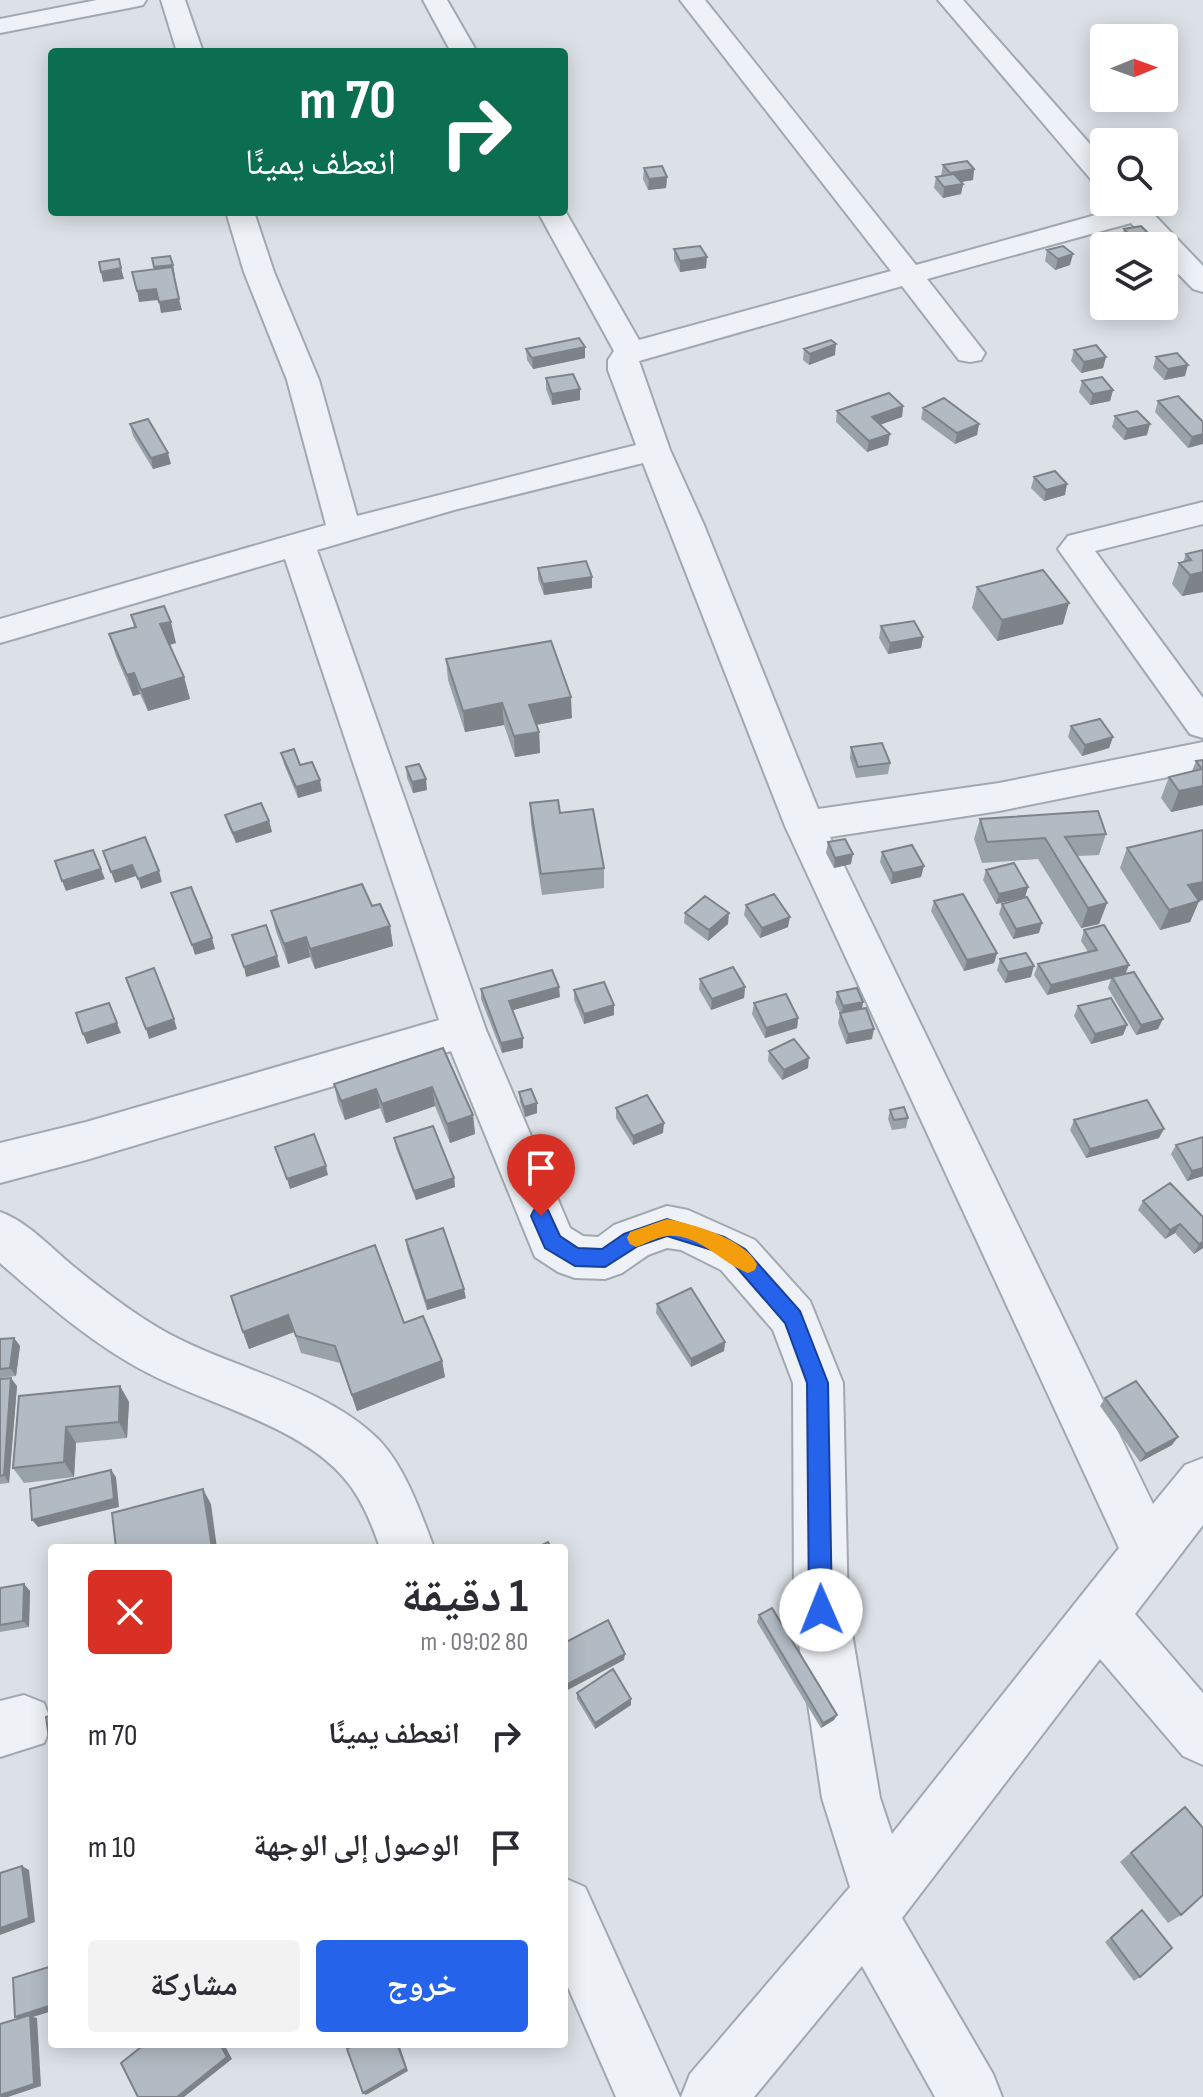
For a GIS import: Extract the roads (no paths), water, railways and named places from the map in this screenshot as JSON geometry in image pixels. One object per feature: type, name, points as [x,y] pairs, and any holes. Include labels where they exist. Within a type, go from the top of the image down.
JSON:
[{"type":"street","points":[[0,26],[134,0]]},
{"type":"street","points":[[173,0],[189,48]]},
{"type":"street","points":[[435,0],[462,48]]},
{"type":"street","points":[[692,0],[970,353]]},
{"type":"street","points":[[950,0],[1090,161]]},
{"type":"street","points":[[241,216],[259,272],[303,380],[344,530]]},
{"type":"street","points":[[554,216],[630,352]]},
{"type":"street","points":[[1105,216],[910,277],[630,352],[623,360],[654,450],[687,525],[805,826],[1149,1553]]},
{"type":"street","points":[[1139,216],[1203,283]]},
{"type":"street","points":[[0,631],[344,530],[654,450]]},
{"type":"street","points":[[1203,513],[1080,544],[1075,549],[1203,725]]},
{"type":"street","points":[[298,546],[464,1030],[552,1242],[575,1257],[605,1258],[631,1240],[667,1227],[688,1231],[738,1255],[793,1317],[818,1383],[821,1610],[851,1798],[874,1904],[970,2097]]},
{"type":"street","points":[[805,826],[999,797],[1203,756]]},
{"type":"street","points":[[0,1163],[86,1141],[464,1030]]},
{"type":"street","points":[[0,1233],[79,1301],[163,1356],[317,1426],[361,1457],[401,1528],[406,1544]]},
{"type":"street","points":[[713,2097],[874,1904],[1203,1483]]},
{"type":"street","points":[[1099,1615],[1203,1736]]},
{"type":"street","points":[[568,1917],[648,2097]]}]
